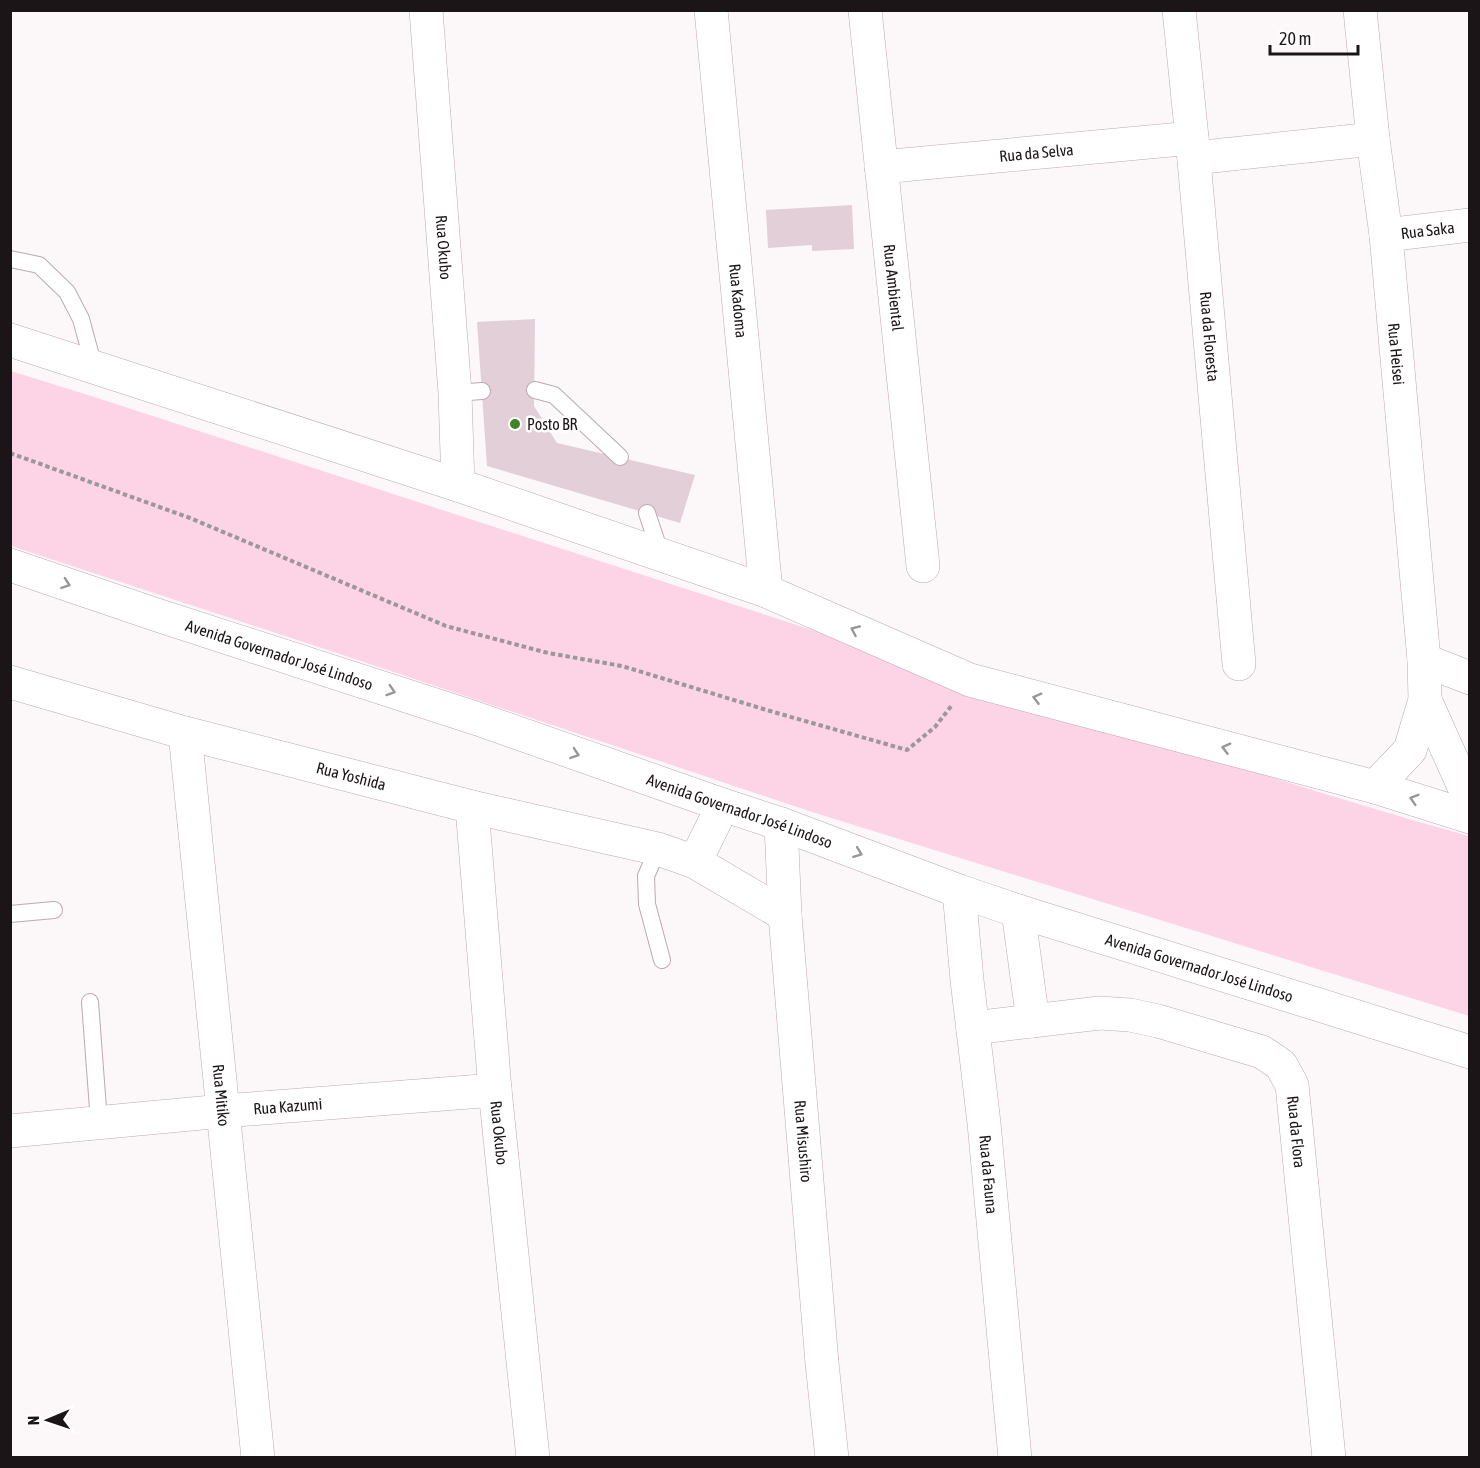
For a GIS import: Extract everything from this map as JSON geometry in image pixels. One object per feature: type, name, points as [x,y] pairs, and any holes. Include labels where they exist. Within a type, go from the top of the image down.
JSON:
[{"type":"street","name":"Rua Okubo","points":[[426,10],[468,392],[458,485]]},
{"type":"street","name":"Rua Kadoma","points":[[711,10],[766,591]]},
{"type":"street","name":"Rua Ambiental","points":[[865,10],[923,566]]},
{"type":"street","name":"Rua da Floresta","points":[[1179,10],[1239,664]]},
{"type":"street","name":"Rua Heisei","points":[[1360,10],[1373,139],[1386,235],[1424,660],[1425,700],[1410,750],[1375,787]]},
{"type":"street","name":"Rua da Selva","points":[[881,167],[1373,139]]},
{"type":"street","name":"Rua Saka","points":[[1386,235],[1470,225]]},
{"type":"street","points":[[10,340],[458,485],[766,591],[970,680],[1375,787],[1470,817]]},
{"type":"street","name":"Avenida Governador José Lindoso","points":[[10,565],[475,718],[723,806],[781,824],[1018,911],[1470,1052]]},
{"type":"street","points":[[1424,660],[1470,678]]},
{"type":"street","name":"Rua Yoshida","points":[[10,682],[185,733],[472,807],[658,849],[696,862],[784,915]]},
{"type":"street","name":"Rua Heisei","points":[[1425,700],[1470,800]]},
{"type":"street","name":"Rua Mitiko","points":[[185,733],[258,1458]]},
{"type":"street","points":[[696,862],[723,806]]},
{"type":"street","name":"Rua Okubo","points":[[472,807],[495,1090],[533,1458]]},
{"type":"street","name":"Rua Misushiro","points":[[781,824],[784,915],[832,1458]]},
{"type":"street","name":"Rua da Fauna","points":[[959,891],[984,1123],[1015,1458]]},
{"type":"street","points":[[1018,911],[1033,1021]]},
{"type":"street","name":"Rua da Flora","points":[[973,1028],[1100,1013],[1130,1015],[1262,1052],[1281,1065],[1292,1085],[1329,1458]]},
{"type":"street","name":"Rua Kazumi","points":[[10,1131],[222,1111],[495,1090]]},
{"type":"lane","points":[[10,259],[39,265],[67,292],[81,319],[94,367]]},
{"type":"lane","points":[[535,390],[555,395],[620,458]]},
{"type":"lane","points":[[647,513],[661,555]]},
{"type":"lane","points":[[658,849],[646,876],[647,904],[662,960]]},
{"type":"lane","points":[[10,914],[54,910]]},
{"type":"lane","points":[[90,1002],[99,1122]]},
{"type":"path","points":[[10,453],[190,518],[446,626],[548,653],[622,666],[907,750],[935,727],[970,680]]},
{"type":"shaded area","points":[[11,371],[1232,765],[1469,836],[1469,1016],[812,812],[11,546]]},
{"type":"building","points":[[852,205],[854,249],[812,251],[812,245],[768,248],[766,210]]},
{"type":"building","name":"Posto BR","points":[[535,319],[534,406],[557,443],[695,475],[680,523],[487,466],[477,322]]},
{"type":"place","name":"Posto BR","points":[[515,424]]}]
